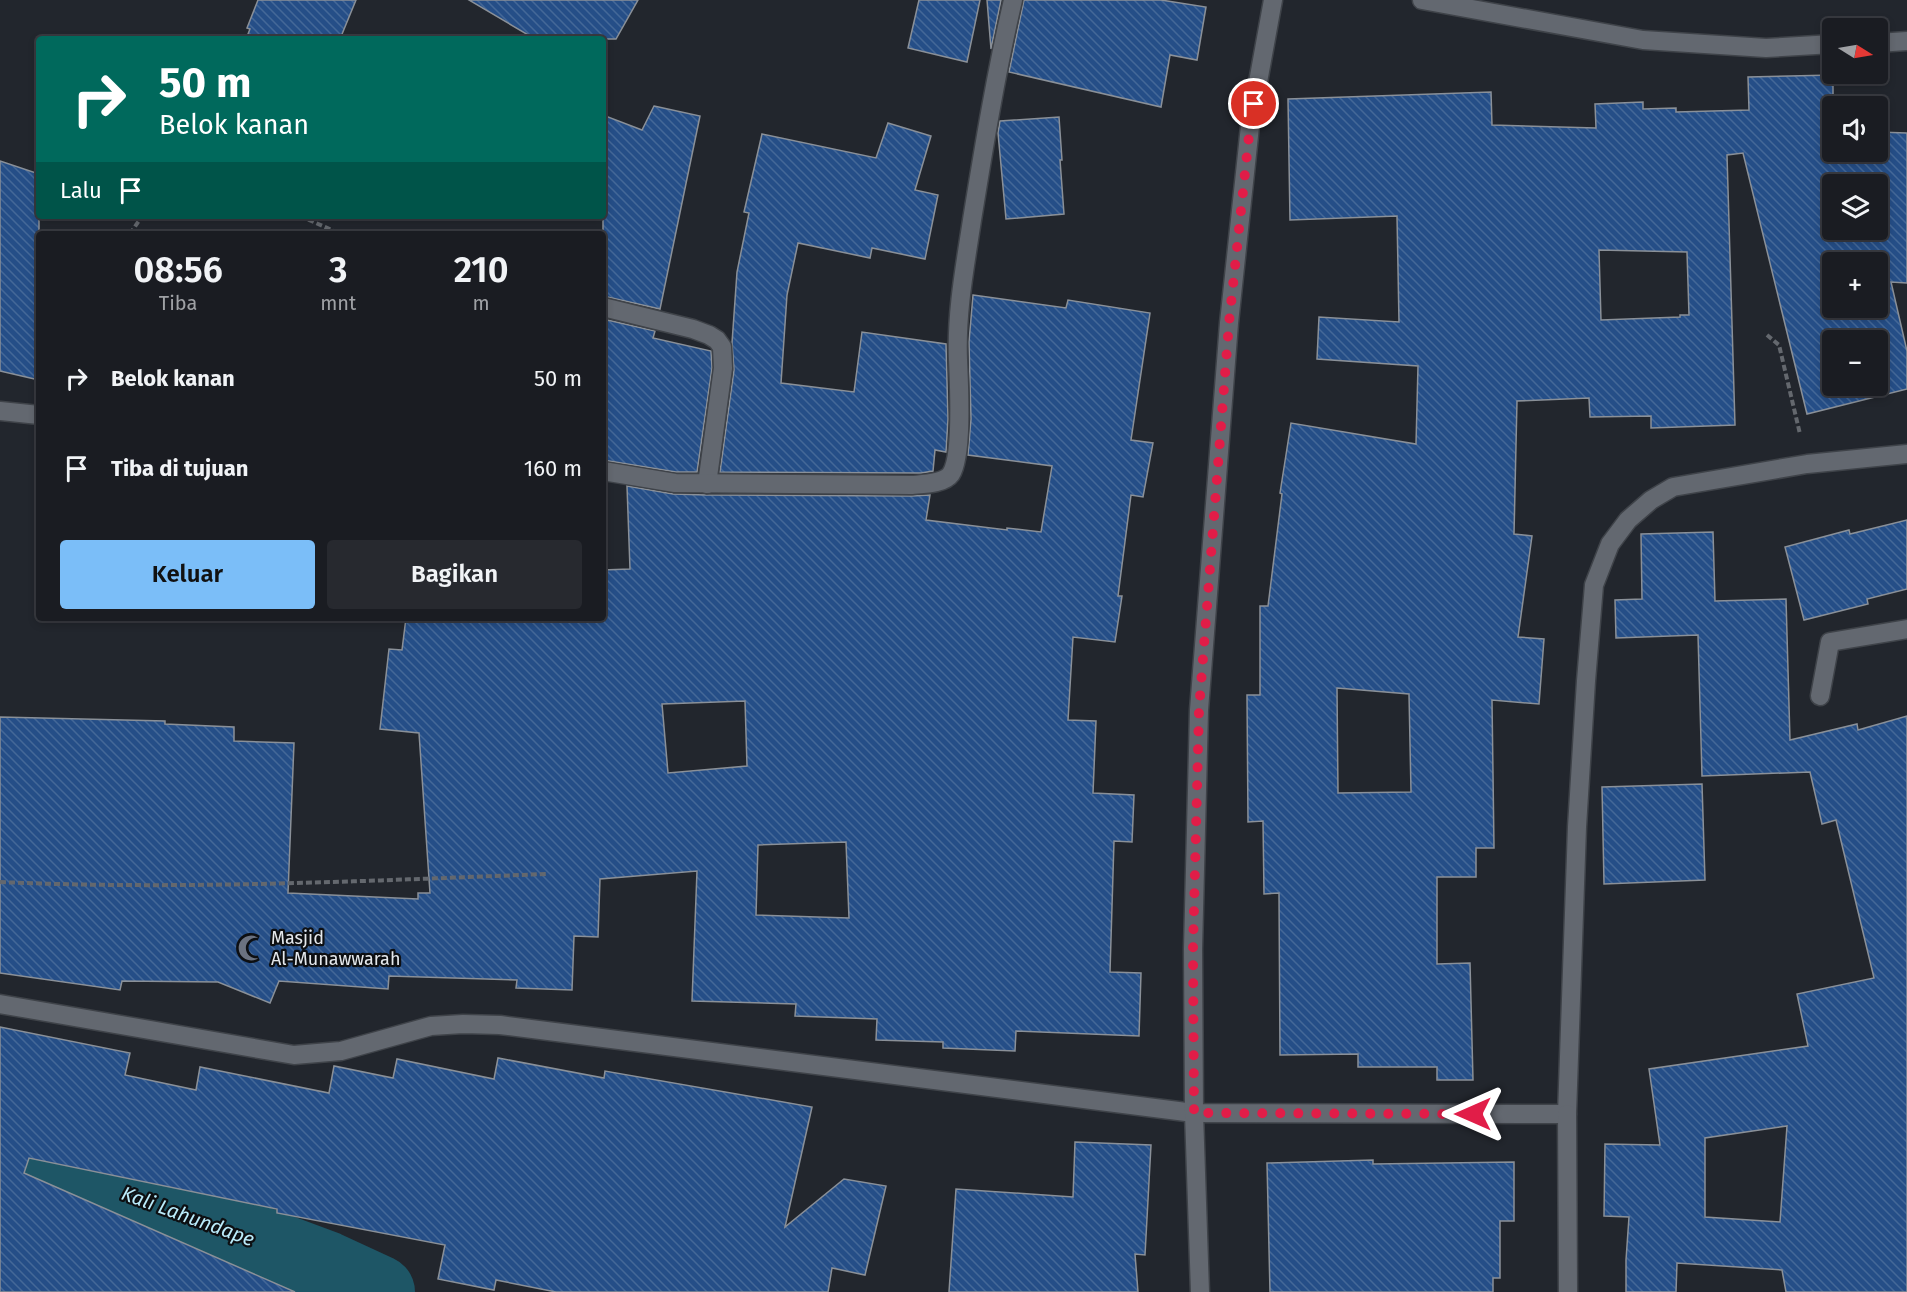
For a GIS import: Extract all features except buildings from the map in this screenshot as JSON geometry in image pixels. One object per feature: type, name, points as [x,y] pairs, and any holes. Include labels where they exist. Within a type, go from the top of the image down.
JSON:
[{"type":"street","points":[[606,472],[675,483],[707,484],[920,484],[940,480],[952,473],[958,442],[960,406],[958,321],[985,136],[1012,0]]},
{"type":"street","points":[[1200,1292],[1194,1113],[1193,949],[1199,710],[1234,276],[1250,126],[1273,0]]},
{"type":"street","points":[[1422,0],[1643,40],[1766,48],[1822,45]]},
{"type":"street","points":[[1888,42],[1907,41]]},
{"type":"street","points":[[606,308],[693,329],[717,340],[722,347],[723,368],[707,484]]},
{"type":"street","points":[[0,411],[36,415]]},
{"type":"street","points":[[1568,1292],[1567,1114],[1577,827],[1594,585],[1610,544],[1628,520],[1651,500],[1672,487],[1807,464],[1907,454]]},
{"type":"street","points":[[1820,696],[1830,642],[1907,629]]},
{"type":"street","points":[[0,1004],[294,1055],[341,1051],[432,1026],[500,1025],[1194,1113],[1567,1114]]},
{"type":"path","points":[[307,219],[334,231]]},
{"type":"path","points":[[1767,335],[1779,345],[1807,464]]},
{"type":"path","points":[[0,882],[67,885],[290,883],[546,874]]},
{"type":"waterway","name":"Kali Lahundape","points":[[0,1135],[108,1187],[326,1268],[378,1292]]},
{"type":"place","name":"Masjid Al-Munawwarah","points":[[251,948]]},
{"type":"route","points":[[1254,104],[1229,323],[1199,710],[1193,949],[1194,1113],[1473,1114]]}]
